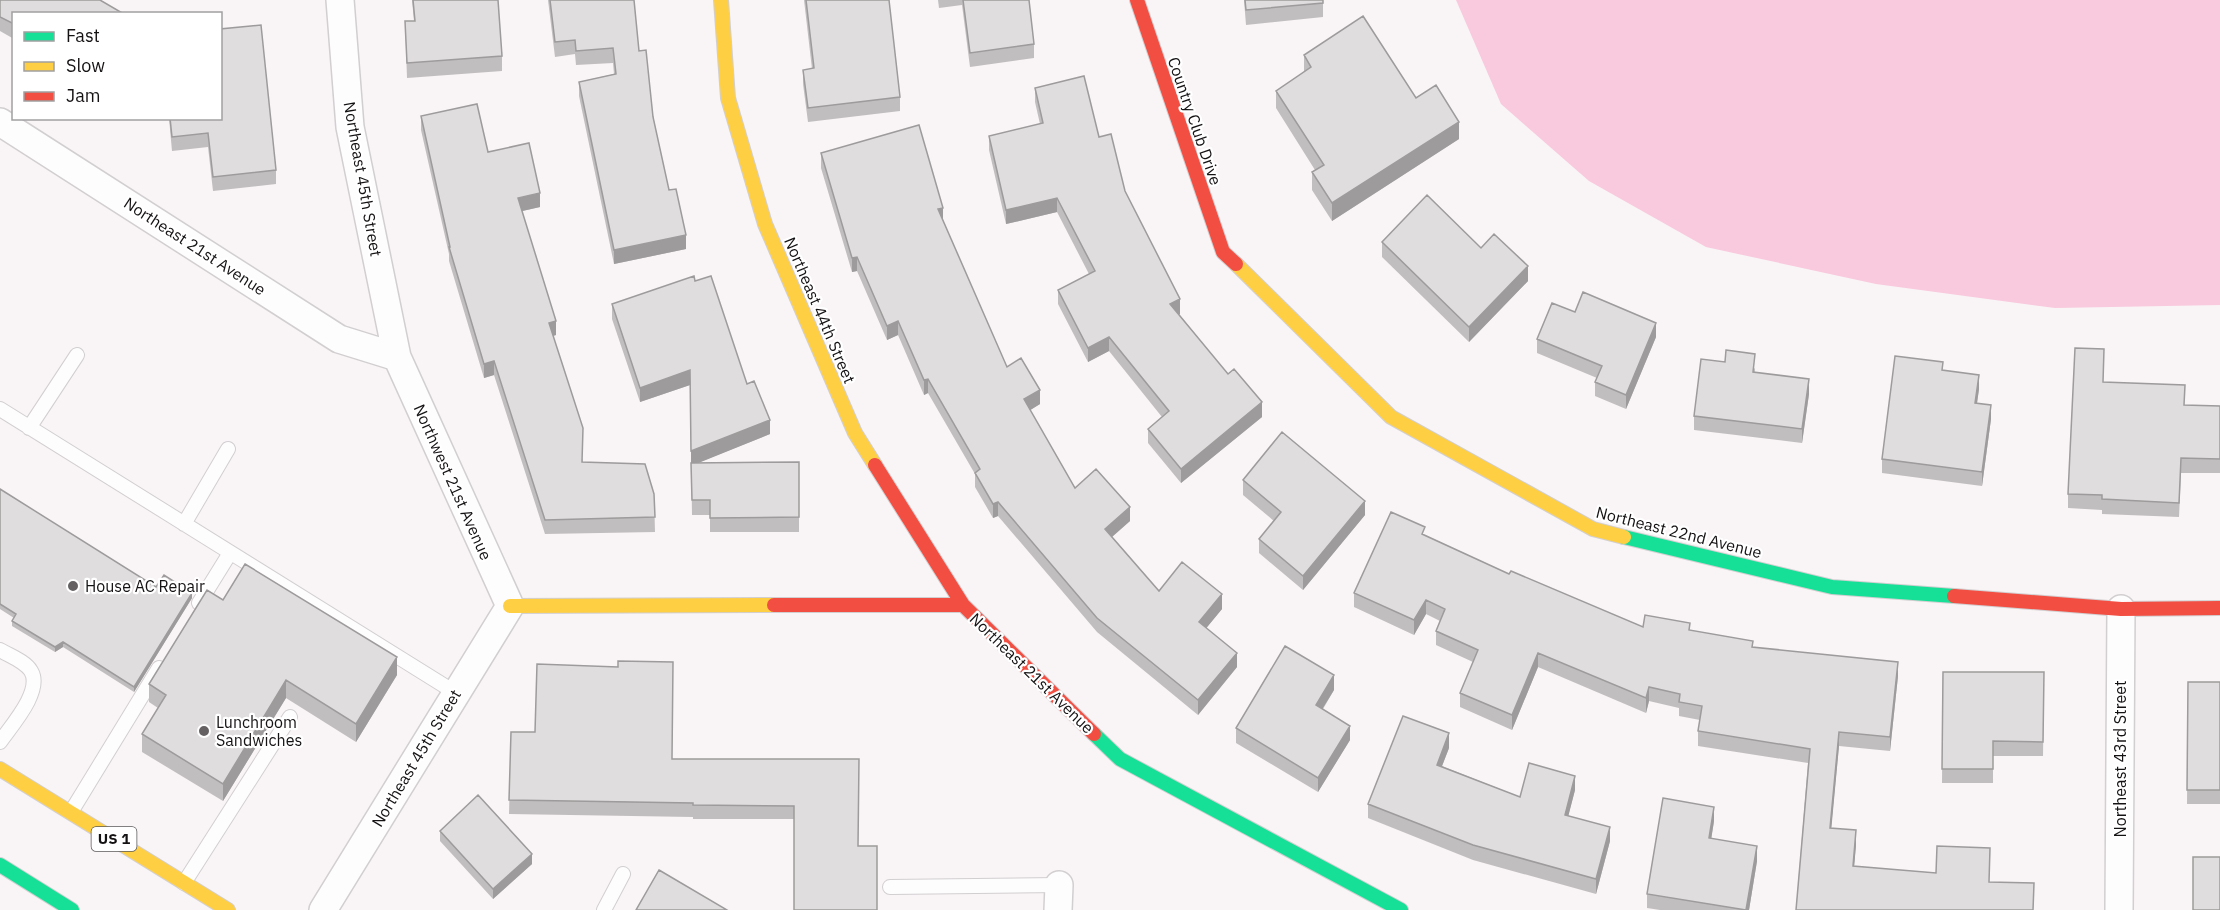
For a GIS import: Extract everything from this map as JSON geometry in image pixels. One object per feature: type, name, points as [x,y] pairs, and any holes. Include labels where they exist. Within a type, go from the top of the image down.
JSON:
[{"type":"street","name":"Northeast 45th Street","points":[[340,0],[350,127],[397,357]]},
{"type":"street","name":"Northeast 44th Street","points":[[722,0],[728,98],[765,224],[855,433],[963,605]]},
{"type":"street","name":"Country Club Drive","points":[[1137,0],[1223,252]]},
{"type":"street","name":"Northeast 21st Avenue","points":[[0,122],[339,339],[397,357]]},
{"type":"street","name":"Northeast 22nd Avenue","points":[[1223,252],[1391,417],[1593,530],[1832,586],[2121,609],[2220,608]]},
{"type":"street","name":"Northwest 21st Avenue","points":[[397,357],[510,606]]},
{"type":"street","name":"Northeast 21st Avenue","points":[[510,606],[963,605],[1120,759],[1401,910]]},
{"type":"street","name":"Northeast 45th Street","points":[[323,910],[510,606]]},
{"type":"street","name":"Northeast 43rd Street","points":[[2119,910],[2121,609]]},
{"type":"street","name":"US 1","points":[[0,769],[228,910]]},
{"type":"street","points":[[0,865],[72,910]]},
{"type":"lane","points":[[29,428],[76,355]]},
{"type":"lane","points":[[0,409],[456,693]]},
{"type":"lane","points":[[184,524],[228,449]]},
{"type":"lane","points":[[193,613],[230,553]]},
{"type":"lane","points":[[0,650],[26,665],[32,673],[33,684],[31,697],[0,742]]},
{"type":"lane","points":[[71,812],[168,654]]},
{"type":"lane","points":[[184,883],[290,717]]},
{"type":"lane","points":[[604,910],[623,874]]},
{"type":"lane","points":[[890,887],[1058,898]]},
{"type":"shaded area","points":[[1456,0],[2220,0],[2220,305],[2055,308],[1876,284],[1706,247],[1589,181],[1501,104]]},
{"type":"building","points":[[0,0],[100,0],[121,12],[12,12],[12,23],[0,17]]},
{"type":"building","points":[[413,0],[498,0],[502,56],[407,63],[405,21],[415,21]]},
{"type":"building","points":[[550,0],[634,0],[639,51],[646,50],[653,117],[669,190],[676,189],[686,235],[614,250],[579,82],[616,74],[613,48],[576,51],[575,40],[555,42]]},
{"type":"building","points":[[806,0],[889,0],[900,97],[808,108],[803,70],[814,68]]},
{"type":"building","points":[[963,0],[1029,0],[1034,44],[970,53]]},
{"type":"building","points":[[1245,0],[1323,0],[1323,3],[1246,10]]},
{"type":"building","points":[[1363,16],[1416,98],[1436,85],[1459,122],[1332,203],[1312,172],[1324,165],[1276,91],[1311,67],[1304,55]]},
{"type":"building","points":[[261,25],[276,170],[213,177],[208,133],[172,137],[170,120],[222,120],[222,29]]},
{"type":"building","points":[[1084,76],[1099,137],[1111,134],[1125,191],[1180,299],[1170,304],[1228,374],[1234,369],[1262,402],[1181,469],[1148,429],[1169,411],[1109,337],[1088,348],[1058,290],[1095,271],[1057,198],[1006,210],[989,136],[1043,123],[1035,88]]},
{"type":"building","points":[[477,104],[488,152],[529,143],[540,193],[518,198],[556,321],[549,323],[583,428],[582,462],[645,464],[654,494],[655,517],[545,520],[494,361],[484,364],[449,247],[421,116]]},
{"type":"building","points":[[919,125],[943,208],[938,209],[1007,367],[1021,358],[1040,390],[1024,399],[1075,488],[1096,469],[1130,507],[1105,529],[1159,591],[1182,562],[1222,594],[1199,622],[1237,653],[1198,700],[1097,618],[998,502],[993,504],[975,473],[980,469],[928,379],[924,380],[898,321],[887,326],[857,257],[852,258],[821,153]]},
{"type":"building","points":[[1427,195],[1481,248],[1494,234],[1528,266],[1469,327],[1382,242]]},
{"type":"building","points":[[694,276],[695,281],[711,276],[747,384],[754,381],[770,420],[691,451],[690,370],[640,388],[612,304]]},
{"type":"building","points":[[1583,292],[1656,323],[1626,395],[1595,382],[1602,366],[1537,339],[1552,303],[1575,312]]},
{"type":"building","points":[[2075,348],[2104,349],[2103,382],[2185,385],[2184,405],[2220,406],[2220,459],[2181,458],[2179,503],[2102,499],[2102,495],[2068,494]]},
{"type":"building","points":[[1726,350],[1755,354],[1753,372],[1809,379],[1802,429],[1694,416],[1701,359],[1725,362]]},
{"type":"building","points":[[1895,356],[1943,362],[1942,370],[1979,375],[1975,403],[1991,405],[1982,472],[1882,459]]},
{"type":"building","points":[[1282,432],[1365,501],[1303,576],[1259,539],[1281,512],[1243,480]]},
{"type":"building","points":[[799,462],[799,517],[710,518],[710,500],[692,500],[691,463]]},
{"type":"building","name":"House AC Repair","points":[[0,489],[156,587],[164,575],[192,593],[134,687],[63,642],[55,647],[12,621],[16,614],[0,604]]},
{"type":"building","points":[[1391,512],[1425,527],[1422,534],[1509,574],[1511,571],[1643,627],[1645,615],[1690,623],[1689,630],[1753,641],[1752,647],[1898,662],[1890,737],[1839,732],[1830,828],[1856,830],[1853,866],[1936,873],[1937,846],[1990,848],[1989,882],[2034,883],[2033,910],[1796,910],[1810,749],[1698,731],[1702,706],[1679,702],[1680,694],[1649,687],[1646,698],[1538,653],[1512,715],[1460,693],[1478,650],[1436,631],[1445,609],[1426,600],[1414,620],[1354,593]]},
{"type":"building","points":[[245,564],[397,657],[356,724],[286,680],[223,784],[142,734],[166,695],[149,684],[207,590],[223,600]]},
{"type":"building","points":[[1285,646],[1334,675],[1316,705],[1350,726],[1318,778],[1236,728]]},
{"type":"building","points":[[618,661],[673,662],[672,759],[859,759],[858,846],[877,846],[877,910],[794,910],[794,806],[509,800],[511,732],[535,732],[537,664],[618,667]]},
{"type":"building","points":[[1943,672],[2044,672],[2043,742],[1993,741],[1993,769],[1942,769]]},
{"type":"building","points":[[2188,682],[2220,682],[2220,790],[2187,790]]},
{"type":"building","points":[[1403,716],[1449,733],[1437,765],[1520,797],[1529,763],[1575,776],[1565,815],[1610,827],[1596,879],[1473,845],[1368,804]]},
{"type":"building","points":[[478,795],[532,854],[493,889],[440,831]]},
{"type":"building","points":[[1663,798],[1714,807],[1709,838],[1757,846],[1746,910],[1647,894]]},
{"type":"building","points":[[2193,857],[2220,857],[2220,910],[2193,910]]},
{"type":"building","points":[[659,870],[727,910],[636,910]]},
{"type":"traffic: fast","points":[[1624,537],[1832,587],[1954,596]]},
{"type":"traffic: fast","points":[[1094,734],[1120,759],[1401,910]]},
{"type":"traffic: fast","points":[[0,865],[72,910]]},
{"type":"traffic: slow","points":[[721,0],[728,98],[765,224],[855,433],[875,465]]},
{"type":"traffic: slow","points":[[1236,264],[1391,417],[1593,529],[1624,537]]},
{"type":"traffic: slow","points":[[510,606],[774,605]]},
{"type":"traffic: slow","points":[[0,769],[228,910]]},
{"type":"traffic: jam","points":[[1137,0],[1223,252],[1236,264]]},
{"type":"traffic: jam","points":[[875,465],[963,605]]},
{"type":"traffic: jam","points":[[1954,596],[2121,609],[2220,608]]},
{"type":"traffic: jam","points":[[774,605],[963,605],[1094,734]]},
{"type":"place","name":"House AC Repair","points":[[73,586]]},
{"type":"place","name":"Lunchroom Sandwiches","points":[[204,731]]}]
